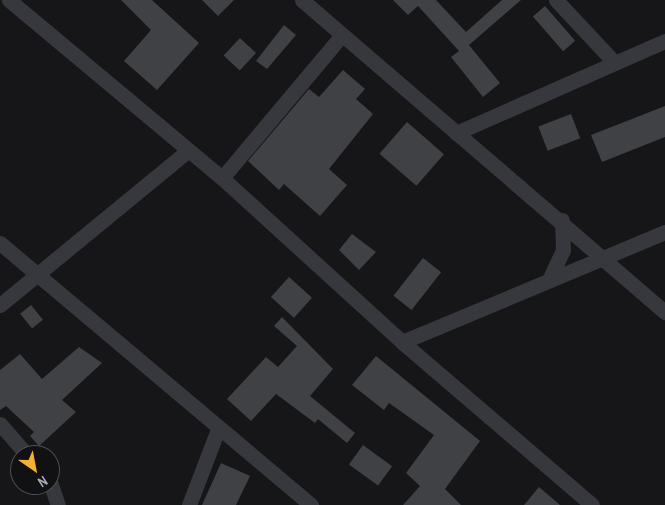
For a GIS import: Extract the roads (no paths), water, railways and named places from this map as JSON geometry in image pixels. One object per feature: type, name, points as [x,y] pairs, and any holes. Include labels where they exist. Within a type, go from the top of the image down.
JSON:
[{"type":"street","points":[[9,0],[186,152],[222,178],[402,342],[592,505]]},
{"type":"street","points":[[302,0],[456,133],[562,220],[665,312]]},
{"type":"street","points":[[556,0],[614,62]]},
{"type":"street","points":[[222,178],[342,35]]},
{"type":"street","points":[[456,133],[665,41]]},
{"type":"street","points":[[0,305],[186,152]]},
{"type":"street","points":[[549,280],[563,250],[562,220]]},
{"type":"street","points":[[402,342],[665,232]]},
{"type":"street","points":[[0,244],[218,429],[311,505]]},
{"type":"street","points":[[0,424],[18,445]]},
{"type":"street","points":[[190,505],[218,429]]}]
